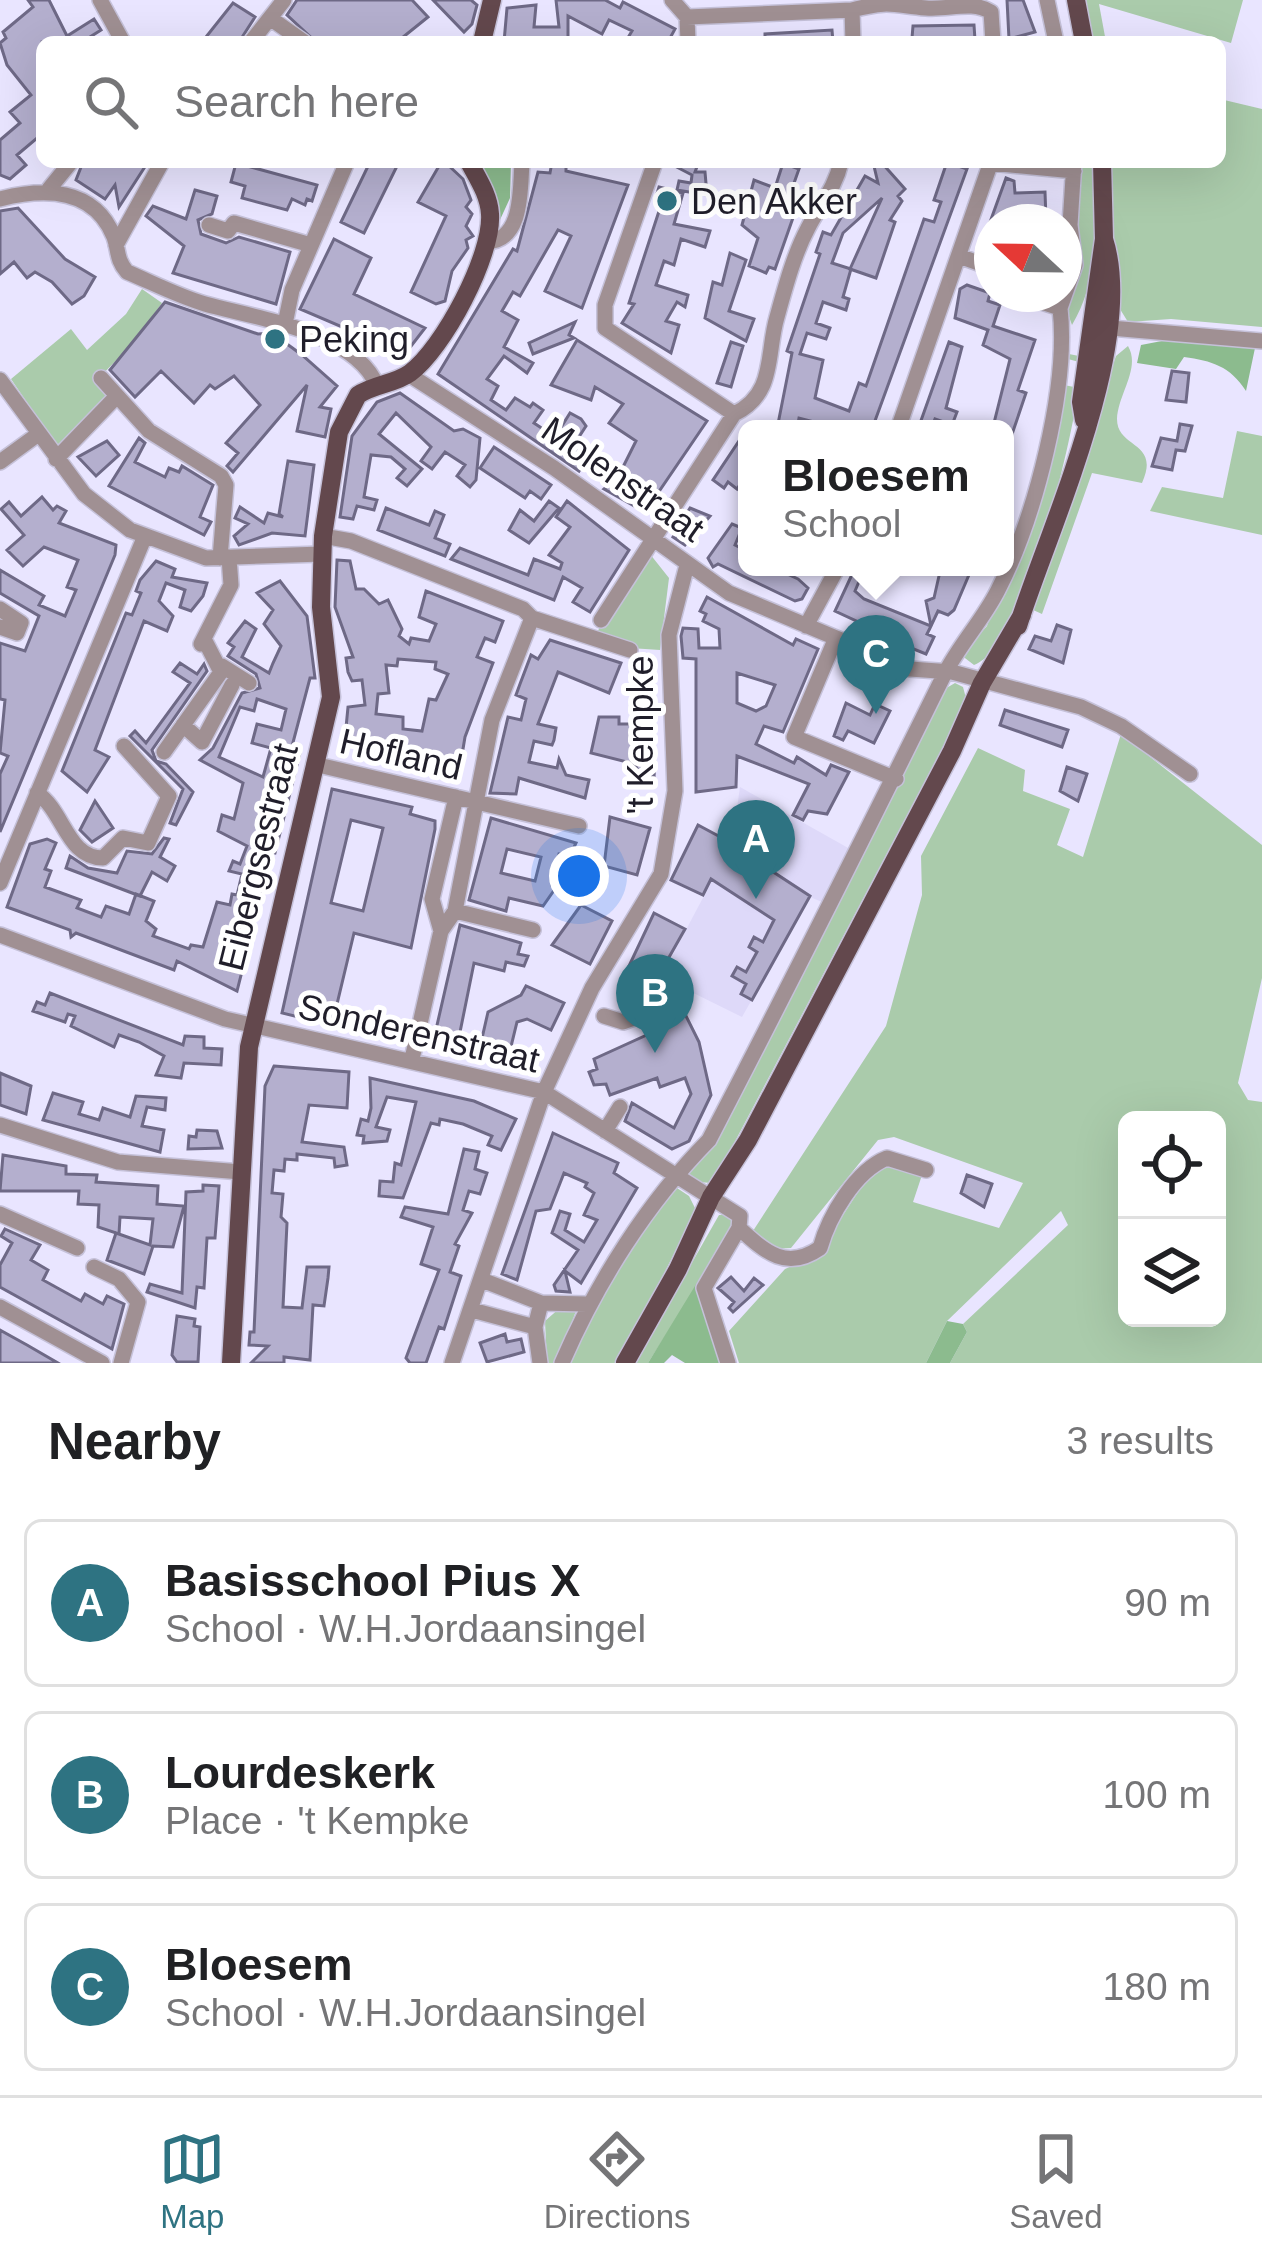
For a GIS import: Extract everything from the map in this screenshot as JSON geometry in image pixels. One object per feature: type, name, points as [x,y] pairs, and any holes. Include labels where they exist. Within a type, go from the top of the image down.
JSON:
[{"type":"main road","points":[[484,36],[493,0]]},
{"type":"main road","points":[[1076,0],[1083,36]]},
{"type":"main road","points":[[377,386],[408,374],[459,306],[486,242],[488,202],[472,168]]},
{"type":"main road","points":[[625,1363],[717,1200],[1022,614],[1064,502],[1084,424],[1081,401],[1101,330],[1102,168]]},
{"type":"main road","name":"Eibergsestraat","points":[[231,1363],[253,1025],[331,697],[321,607],[322,545],[345,415],[358,394],[377,386]]},
{"type":"street","points":[[100,0],[120,36]]},
{"type":"street","points":[[256,36],[284,0]]},
{"type":"street","points":[[672,0],[687,17],[688,36]]},
{"type":"street","points":[[687,17],[852,10],[904,0],[928,8],[986,6],[992,36]]},
{"type":"street","points":[[1047,0],[1055,36]]},
{"type":"street","points":[[852,10],[853,36]]},
{"type":"street","points":[[270,18],[296,36]]},
{"type":"street","points":[[49,189],[66,168]]},
{"type":"street","points":[[116,245],[159,168]]},
{"type":"street","points":[[285,324],[292,290],[344,168]]},
{"type":"street","points":[[486,242],[500,242],[509,234],[519,205],[522,168]]},
{"type":"street","points":[[653,168],[604,305],[605,328],[734,413]]},
{"type":"street","points":[[601,620],[734,413],[752,403],[766,381],[775,322],[808,228],[827,203],[840,168]]},
{"type":"street","points":[[901,420],[989,168]]},
{"type":"street","points":[[1071,204],[1074,168]]},
{"type":"street","points":[[0,200],[49,189],[95,210],[116,245],[119,262],[136,276],[207,304],[285,324],[362,362],[377,386]]},
{"type":"street","points":[[208,225],[228,231],[234,223],[311,245]]},
{"type":"street","points":[[959,256],[974,261]]},
{"type":"street","points":[[1014,551],[1059,374],[1064,328],[1061,312]]},
{"type":"street","points":[[1101,330],[1201,332],[1262,341]]},
{"type":"street","name":"Molenstraat","points":[[408,374],[554,468],[729,593],[910,669],[946,671],[1102,716],[1190,774]]},
{"type":"street","points":[[101,378],[149,431],[221,476],[226,485],[225,558],[231,585],[202,642],[241,684],[217,712],[202,742],[183,725]]},
{"type":"street","points":[[0,380],[37,435],[102,510],[145,536],[191,554],[225,558],[322,545],[373,549],[523,609],[532,618],[630,650]]},
{"type":"street","points":[[56,458],[116,397]]},
{"type":"street","points":[[0,462],[37,435]]},
{"type":"street","points":[[0,883],[145,536]]},
{"type":"street","name":"'t Kempke","points":[[452,1363],[544,1092],[582,1007],[661,874],[675,791],[669,635],[687,565]]},
{"type":"street","points":[[806,626],[833,576]]},
{"type":"street","points":[[562,1363],[587,1304],[674,1176],[709,1140],[896,779],[946,671],[1004,576]]},
{"type":"street","points":[[0,609],[21,623],[17,632],[0,627]]},
{"type":"street","points":[[412,1059],[442,931],[455,911],[478,812],[474,801],[492,720],[532,618]]},
{"type":"street","points":[[835,640],[794,737],[896,779]]},
{"type":"street","points":[[164,752],[221,666]]},
{"type":"street","points":[[201,700],[217,712]]},
{"type":"street","points":[[37,793],[56,807],[71,842],[91,857],[103,858],[123,838],[148,843],[169,796],[124,746]]},
{"type":"street","name":"Hofland","points":[[314,764],[579,826]]},
{"type":"street","points":[[442,931],[432,899],[456,797]]},
{"type":"street","points":[[455,911],[533,930]]},
{"type":"street","name":"Sonderenstraat","points":[[0,935],[253,1025],[544,1092],[740,1216],[739,1228],[787,1262],[802,1260],[820,1248],[827,1222],[873,1163],[887,1157],[926,1170]]},
{"type":"street","points":[[582,1007],[602,1020],[623,1022],[653,1011]]},
{"type":"street","points":[[605,1132],[620,1107]]},
{"type":"street","points":[[0,1125],[118,1162],[241,1172]]},
{"type":"street","points":[[0,1214],[77,1248]]},
{"type":"street","points":[[728,1363],[704,1288],[739,1228]]},
{"type":"street","points":[[94,1267],[118,1279],[138,1302],[121,1363]]},
{"type":"street","points":[[482,1280],[541,1303],[587,1304]]},
{"type":"street","points":[[540,1363],[535,1327],[541,1303]]},
{"type":"street","points":[[0,1306],[102,1363]]},
{"type":"street","points":[[472,1310],[535,1327]]},
{"type":"shaded area","points":[[740,787],[850,849],[822,902],[810,897],[742,1017],[661,977],[732,843]]},
{"type":"green space","points":[[1085,0],[1243,0],[1231,43],[1226,36],[1207,36],[1099,4],[1105,36],[1091,36]]},
{"type":"green space","points":[[1226,100],[1262,109],[1262,327],[1171,319],[1128,322],[1115,301],[1109,168],[1226,168]]},
{"type":"green space","points":[[478,168],[511,168],[510,198],[499,222]]},
{"type":"green space","points":[[1078,168],[1094,168],[1097,225],[1082,304],[1082,204],[1075,204]]},
{"type":"green space","points":[[142,289],[162,303],[133,343],[97,380],[112,395],[58,448],[11,379],[71,329],[87,350],[126,314]]},
{"type":"green space","points":[[1167,340],[1255,348],[1246,391],[1227,370],[1203,360],[1184,357],[1176,369],[1137,363],[1141,345]]},
{"type":"green space","points":[[1128,346],[1132,363],[1117,419],[1119,429],[1146,460],[1142,483],[1092,473],[1042,614],[1031,609],[1116,356]]},
{"type":"green space","points":[[1069,354],[1084,357],[1061,475],[1032,574],[995,648],[974,665],[961,655],[987,626],[1003,576],[1014,576],[1014,541],[1064,385],[1074,387],[1079,362],[1068,359]]},
{"type":"green space","points":[[1237,431],[1262,436],[1262,535],[1150,511],[1162,487],[1223,498]]},
{"type":"green space","points":[[646,549],[669,578],[660,650],[630,648],[596,634]]},
{"type":"green space","points":[[955,683],[963,687],[967,702],[713,1183],[696,1182],[687,1174],[839,902],[943,690]]},
{"type":"green space","points":[[1121,734],[1262,845],[1262,978],[1238,1083],[1248,1100],[1262,1102],[1262,1363],[950,1363],[967,1332],[963,1324],[1068,1225],[1061,1211],[947,1321],[926,1363],[739,1363],[729,1331],[785,1269],[817,1255],[873,1169],[885,1162],[922,1175],[913,1202],[999,1228],[1023,1183],[894,1137],[878,1140],[791,1248],[773,1249],[751,1234],[886,1026],[922,895],[921,856],[978,748],[1025,770],[1023,791],[1070,809],[1057,845],[1083,857]]},
{"type":"green space","points":[[671,1184],[689,1196],[696,1210],[619,1363],[571,1363],[596,1299]]},
{"type":"green space","points":[[719,1215],[731,1215],[731,1232],[648,1363],[635,1363]]},
{"type":"green space","points":[[698,1281],[724,1363],[685,1363],[672,1355],[664,1363],[648,1363]]},
{"type":"green space","points":[[561,1307],[577,1308],[557,1363],[547,1363],[545,1321]]},
{"type":"green space","points":[[947,1321],[963,1324],[967,1332],[950,1363],[926,1363]]},
{"type":"building","points":[[28,0],[49,0],[67,36],[36,36],[36,139],[17,155],[26,165],[10,179],[0,175],[0,140],[20,123],[10,112],[31,95],[7,65],[0,43],[6,38],[3,32],[33,7]]},
{"type":"building","points":[[297,0],[412,0],[428,17],[404,36],[310,36],[287,15]]},
{"type":"building","points":[[433,0],[471,0],[477,5],[472,24],[464,32]]},
{"type":"building","points":[[556,0],[605,0],[620,8],[623,2],[675,29],[671,36],[629,36],[632,31],[609,20],[602,34],[568,16],[568,36],[505,36],[507,8],[536,5],[534,27],[559,27]]},
{"type":"building","points":[[1007,0],[1023,0],[1035,32],[1009,36]]},
{"type":"building","points":[[233,3],[255,17],[243,36],[207,36]]},
{"type":"building","points":[[94,19],[101,30],[92,36],[67,36]]},
{"type":"building","points":[[974,25],[975,36],[912,36],[913,26]]},
{"type":"building","points":[[832,30],[832,36],[765,36]]},
{"type":"building","points":[[81,168],[144,168],[119,207],[115,185],[105,199],[76,180]]},
{"type":"building","points":[[235,168],[254,168],[317,185],[312,201],[307,199],[305,205],[292,199],[287,210],[242,198],[245,186],[231,182]]},
{"type":"building","points":[[367,168],[396,168],[364,233],[341,222]]},
{"type":"building","points":[[438,168],[451,168],[463,179],[471,200],[466,207],[472,214],[466,226],[473,236],[466,240],[468,248],[452,271],[445,301],[436,304],[411,292],[446,216],[418,202]]},
{"type":"building","points":[[551,168],[566,168],[628,185],[582,308],[545,291],[571,236],[558,230],[520,296],[513,292],[502,311],[518,320],[504,347],[533,363],[527,373],[504,356],[487,379],[498,386],[491,400],[506,410],[515,398],[530,407],[533,403],[543,410],[534,423],[555,437],[570,413],[581,419],[586,426],[577,440],[592,450],[579,471],[438,374],[513,249],[517,251],[538,172],[550,173]]},
{"type":"building","points":[[679,168],[705,172],[707,195],[677,190],[679,181],[691,183],[692,175]]},
{"type":"building","points":[[781,168],[799,169],[787,203],[795,212],[775,269],[769,267],[766,273],[749,266],[758,238],[742,225],[754,180],[775,188]]},
{"type":"building","points":[[874,168],[886,168],[905,189],[890,220],[895,222],[876,278],[851,269],[843,297],[849,299],[846,310],[823,302],[816,323],[830,328],[826,339],[807,333],[800,354],[823,360],[815,398],[849,411],[859,383],[866,386],[924,219],[934,222],[941,202],[934,200],[945,168],[967,169],[875,420],[779,420],[792,353],[787,351],[823,232],[831,235],[865,176],[878,183]],"holes":[[[882,198],[850,269],[832,263],[843,233]]]},
{"type":"building","points":[[1006,178],[1014,181],[1015,193],[1045,192],[1045,204],[997,204]]},
{"type":"building","points":[[659,187],[683,193],[674,224],[710,231],[705,247],[681,239],[674,265],[664,261],[656,285],[688,295],[685,307],[677,302],[666,321],[679,325],[671,353],[622,323],[634,304],[629,303],[662,202],[655,200]]},
{"type":"building","points":[[195,190],[217,196],[212,214],[198,220],[201,234],[226,243],[239,237],[290,252],[276,304],[173,273],[184,246],[146,216],[153,206],[186,219]]},
{"type":"building","points":[[18,208],[65,259],[95,277],[84,296],[72,304],[52,282],[35,272],[27,278],[14,262],[0,274],[0,211]]},
{"type":"building","points":[[334,239],[371,258],[354,294],[425,328],[405,354],[300,309]]},
{"type":"building","points":[[730,253],[746,260],[729,311],[754,319],[746,341],[705,318],[713,282],[722,285]]},
{"type":"building","points":[[967,285],[974,287],[974,312],[998,312],[993,326],[1035,340],[1018,390],[1026,393],[1014,428],[1014,420],[995,420],[1010,359],[983,345],[988,330],[955,318],[960,289]]},
{"type":"building","points":[[165,302],[258,334],[272,333],[302,355],[337,386],[320,407],[331,409],[325,437],[297,431],[307,385],[233,472],[227,466],[238,453],[226,443],[260,405],[234,376],[215,389],[210,385],[194,403],[161,371],[135,397],[110,370]]},
{"type":"building","points":[[575,322],[569,335],[574,338],[533,354],[529,343]]},
{"type":"building","points":[[577,340],[707,421],[645,512],[604,489],[618,477],[636,441],[609,423],[623,404],[595,387],[591,400],[551,385]]},
{"type":"building","points":[[731,342],[743,346],[731,387],[717,383]]},
{"type":"building","points":[[949,342],[962,347],[946,408],[957,412],[954,420],[921,420]]},
{"type":"building","points":[[1172,371],[1189,373],[1186,402],[1166,400]]},
{"type":"building","points":[[400,393],[454,431],[463,429],[480,438],[476,480],[470,487],[457,476],[465,465],[445,452],[432,469],[421,461],[431,447],[396,413],[379,434],[422,469],[407,486],[397,478],[405,469],[391,457],[371,455],[364,497],[377,500],[374,510],[357,506],[353,519],[340,517],[352,436],[377,402]]},
{"type":"building","points":[[1180,424],[1192,426],[1185,451],[1176,450],[1172,470],[1152,466],[1161,438],[1177,441]]},
{"type":"building","points":[[139,438],[145,443],[135,462],[165,477],[169,468],[179,472],[182,466],[213,485],[200,517],[211,522],[204,535],[109,486]]},
{"type":"building","points":[[107,441],[119,455],[96,476],[78,457]]},
{"type":"building","points":[[738,442],[737,489],[728,482],[724,488],[713,480]]},
{"type":"building","points":[[494,447],[551,485],[541,499],[530,491],[525,498],[480,468]]},
{"type":"building","points":[[288,461],[314,465],[305,536],[272,533],[239,545],[234,536],[248,524],[235,518],[240,507],[264,523],[268,513],[283,517],[279,514]]},
{"type":"building","points":[[42,497],[53,510],[57,506],[66,511],[59,523],[116,545],[115,555],[0,832],[0,774],[8,756],[0,753],[5,700],[0,699],[0,643],[25,651],[39,616],[0,593],[0,570],[44,596],[39,605],[65,616],[76,590],[67,587],[78,560],[44,547],[23,566],[7,550],[24,535],[1,509],[9,502],[21,516]]},
{"type":"building","points":[[549,501],[559,508],[529,543],[509,530],[520,510],[534,521]]},
{"type":"building","points":[[567,501],[629,550],[590,612],[573,602],[582,588],[563,577],[554,600],[451,559],[460,548],[528,575],[534,559],[560,569],[562,563],[549,555],[570,527],[556,517]]},
{"type":"building","points":[[386,508],[429,525],[435,511],[444,515],[435,538],[450,544],[445,556],[378,530]]},
{"type":"building","points":[[690,508],[710,516],[685,545],[673,537]]},
{"type":"building","points":[[732,524],[738,526],[738,574],[718,564],[713,567],[708,558]]},
{"type":"building","points":[[337,560],[350,561],[356,589],[364,589],[379,604],[388,600],[402,629],[399,636],[409,644],[411,638],[429,641],[436,624],[419,617],[426,591],[503,621],[495,642],[485,638],[477,657],[493,663],[465,737],[458,779],[402,766],[403,762],[379,761],[380,748],[345,738],[348,707],[365,705],[362,680],[352,681],[348,672],[346,658],[353,657],[335,607]],"holes":[[[398,659],[436,662],[435,669],[448,674],[436,700],[429,699],[422,731],[403,729],[403,717],[376,714],[378,694],[389,693],[386,665],[397,666]]]},
{"type":"building","points":[[156,561],[175,569],[172,577],[207,583],[191,611],[180,607],[185,590],[166,583],[159,601],[173,616],[167,631],[144,621],[95,750],[109,757],[87,792],[62,771],[126,613],[132,615],[141,593],[136,591],[140,580]]},
{"type":"building","points":[[743,576],[798,579],[808,588],[795,601]]},
{"type":"building","points":[[851,576],[861,576],[855,591],[864,599],[931,626],[927,634],[934,637],[926,654],[909,647],[901,650],[871,633],[862,636],[867,626],[835,611]]},
{"type":"building","points":[[939,576],[968,576],[954,610],[948,615],[938,611],[931,626],[926,601],[934,598]]},
{"type":"building","points":[[280,581],[307,616],[315,678],[310,678],[291,750],[300,753],[275,853],[267,851],[265,875],[253,890],[262,892],[237,991],[177,961],[174,970],[76,933],[71,937],[70,930],[7,907],[30,844],[47,839],[56,843],[45,869],[51,871],[45,887],[81,900],[77,908],[101,917],[106,906],[129,914],[136,894],[154,901],[146,921],[156,929],[153,936],[189,949],[191,945],[203,947],[217,902],[230,905],[232,894],[237,895],[242,874],[229,871],[233,861],[240,864],[247,846],[218,831],[222,815],[234,819],[243,783],[200,760],[213,748],[242,693],[260,688],[256,674],[228,656],[234,647],[228,643],[245,621],[256,629],[242,657],[269,673],[281,646],[264,624],[273,610],[257,593]],"holes":[[[257,699],[286,709],[281,730],[257,724],[252,743],[271,748],[263,777],[219,757],[240,707],[254,711]]]},
{"type":"building","points":[[707,597],[793,645],[796,639],[818,649],[783,732],[764,726],[756,744],[794,763],[797,757],[826,775],[831,765],[849,772],[827,814],[808,811],[803,820],[793,815],[809,784],[737,756],[736,787],[696,792],[696,659],[683,658],[683,628],[698,629],[699,648],[720,648],[719,629],[703,621],[706,614],[700,611]],"holes":[[[737,673],[775,685],[766,706],[756,711],[737,703]]]},
{"type":"building","points":[[1057,625],[1071,630],[1063,663],[1029,649],[1035,636],[1051,641]]},
{"type":"building","points":[[550,640],[621,663],[609,693],[558,672],[538,724],[556,728],[554,740],[552,745],[534,741],[529,762],[557,768],[559,759],[566,775],[589,780],[585,798],[519,778],[516,794],[490,793],[508,717],[521,720],[526,699],[516,695],[531,655],[538,659]]},
{"type":"building","points":[[180,663],[197,674],[204,664],[207,671],[152,750],[156,761],[166,764],[193,792],[176,825],[170,823],[183,789],[130,736],[135,731],[146,743],[190,683],[173,672]]},
{"type":"building","points":[[846,703],[870,715],[875,704],[890,711],[874,743],[848,731],[843,740],[834,736]]},
{"type":"building","points":[[1005,710],[1068,730],[1062,747],[1000,725]]},
{"type":"building","points":[[599,717],[619,717],[619,724],[635,724],[634,734],[650,735],[648,761],[655,762],[654,777],[640,776],[635,764],[591,753]]},
{"type":"building","points":[[1067,767],[1087,774],[1078,801],[1060,791]]},
{"type":"building","points":[[332,789],[412,807],[410,814],[435,821],[411,948],[354,933],[332,1025],[282,1013]],"holes":[[[351,820],[383,828],[363,911],[331,903]]]},
{"type":"building","points":[[95,801],[113,828],[92,842],[80,830]]},
{"type":"building","points":[[757,804],[785,819],[761,864],[810,896],[752,1000],[741,994],[746,984],[732,976],[737,967],[746,972],[757,952],[749,947],[754,937],[763,942],[774,920],[711,879],[703,895],[671,880],[698,825],[741,848]]},
{"type":"building","points":[[610,817],[650,828],[637,875],[604,866]]},
{"type":"building","points":[[491,818],[576,843],[570,856],[559,854],[552,885],[557,886],[543,906],[509,898],[506,911],[469,900]],"holes":[[[507,849],[541,857],[535,881],[501,873]]]},
{"type":"building","points":[[164,838],[169,839],[160,857],[175,866],[167,881],[152,872],[140,896],[66,868],[70,856],[88,868],[117,873],[127,851],[152,854]]},
{"type":"building","points":[[581,905],[612,921],[590,964],[552,945]]},
{"type":"building","points":[[654,913],[685,929],[655,982],[628,968]]},
{"type":"building","points":[[460,925],[521,943],[518,954],[528,956],[524,966],[506,962],[504,971],[474,963],[458,1042],[480,1047],[488,1012],[521,995],[526,986],[564,1003],[551,1030],[527,1019],[517,1022],[507,1063],[432,1047]]},
{"type":"building","points":[[671,986],[699,1042],[711,1095],[689,1141],[672,1149],[625,1121],[632,1103],[674,1128],[691,1094],[685,1078],[660,1087],[657,1078],[610,1095],[606,1084],[594,1085],[589,1072],[597,1069],[594,1059],[662,1028],[665,1008],[653,993]]},
{"type":"building","points":[[50,993],[183,1045],[185,1036],[204,1037],[204,1048],[222,1049],[221,1065],[184,1063],[181,1078],[156,1075],[164,1056],[139,1042],[119,1035],[114,1047],[71,1026],[75,1016],[68,1014],[65,1022],[33,1011],[37,1002],[45,1005]]},
{"type":"building","points":[[274,1066],[349,1072],[347,1108],[309,1105],[302,1142],[344,1147],[347,1165],[335,1167],[334,1158],[297,1154],[297,1160],[285,1159],[284,1171],[274,1170],[272,1193],[283,1194],[281,1217],[287,1223],[283,1307],[302,1308],[307,1267],[329,1267],[328,1278],[324,1306],[313,1305],[310,1360],[284,1357],[284,1363],[251,1363],[268,1346],[249,1345],[250,1332],[254,1332],[265,1086]]},
{"type":"building","points":[[0,1073],[31,1086],[26,1114],[0,1105]]},
{"type":"building","points":[[370,1078],[474,1101],[516,1119],[501,1150],[488,1145],[492,1136],[463,1124],[440,1119],[439,1125],[431,1123],[403,1198],[379,1196],[380,1181],[393,1182],[395,1163],[401,1165],[416,1102],[387,1097],[376,1127],[390,1130],[387,1141],[363,1143],[364,1136],[357,1135],[361,1119],[368,1121],[371,1108]]},
{"type":"building","points":[[53,1093],[83,1102],[79,1114],[99,1120],[103,1108],[130,1117],[136,1096],[166,1098],[165,1110],[147,1107],[142,1126],[164,1130],[160,1152],[43,1120]]},
{"type":"building","points":[[197,1130],[217,1131],[222,1148],[188,1149],[189,1136],[196,1137]]},
{"type":"building","points":[[553,1133],[618,1163],[614,1173],[637,1188],[581,1283],[565,1271],[570,1292],[556,1291],[554,1285],[578,1250],[552,1233],[560,1211],[570,1214],[565,1230],[584,1242],[597,1220],[584,1215],[594,1193],[585,1187],[587,1183],[564,1173],[550,1209],[536,1211],[517,1280],[502,1274]]},
{"type":"building","points":[[464,1149],[479,1152],[475,1169],[487,1173],[480,1194],[469,1191],[463,1210],[472,1213],[455,1244],[459,1246],[450,1272],[461,1276],[444,1329],[439,1327],[426,1363],[410,1363],[406,1358],[439,1270],[421,1264],[433,1227],[401,1217],[405,1207],[448,1214]]},
{"type":"building","points":[[3,1155],[66,1166],[66,1174],[97,1175],[96,1182],[158,1186],[157,1204],[184,1206],[173,1247],[153,1246],[144,1274],[107,1260],[116,1233],[98,1227],[99,1205],[78,1204],[79,1191],[0,1191]],"holes":[[[120,1217],[153,1219],[150,1245],[119,1234]]]},
{"type":"building","points":[[967,1175],[992,1184],[984,1207],[961,1193]]},
{"type":"building","points":[[203,1185],[219,1186],[215,1238],[207,1238],[204,1288],[197,1287],[195,1308],[147,1292],[150,1284],[182,1293],[186,1192],[203,1191]]},
{"type":"building","points":[[5,1229],[40,1245],[31,1260],[48,1270],[43,1280],[81,1301],[85,1294],[103,1304],[107,1296],[124,1304],[112,1349],[0,1287],[0,1265],[12,1243],[1,1236]]},
{"type":"building","points":[[731,1277],[744,1291],[754,1278],[763,1285],[733,1312],[729,1308],[734,1302],[718,1288]]},
{"type":"building","points":[[177,1316],[195,1319],[194,1326],[200,1327],[198,1362],[177,1362],[172,1355]]},
{"type":"building","points":[[0,1330],[27,1345],[58,1363],[0,1363]]},
{"type":"building","points":[[505,1334],[507,1342],[521,1339],[524,1352],[487,1362],[480,1343]]},
{"type":"place","name":"Den Akker","points":[[667,201]]},
{"type":"place","name":"Peking","points":[[275,339]]},
{"type":"place","name":"Bloesem","points":[[876,714]]},
{"type":"place","name":"Basisschool Pius X","points":[[756,899]]},
{"type":"place","name":"Lourdeskerk","points":[[655,1053]]}]
